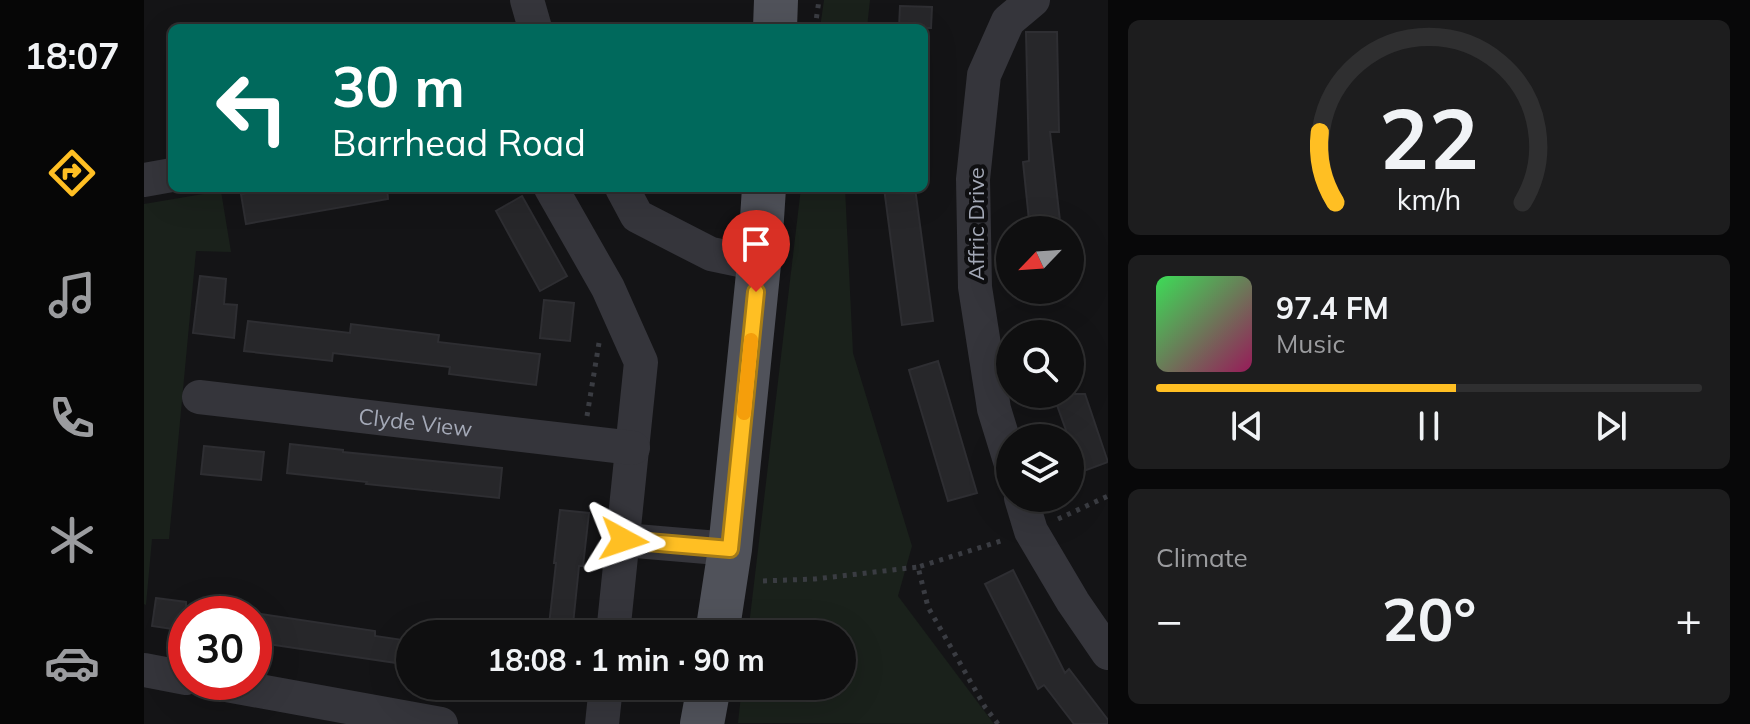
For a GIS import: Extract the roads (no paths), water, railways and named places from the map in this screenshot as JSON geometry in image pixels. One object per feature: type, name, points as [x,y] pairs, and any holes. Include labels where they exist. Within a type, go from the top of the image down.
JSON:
[{"type":"main road","points":[[775,24],[776,0]]},
{"type":"main road","points":[[719,620],[730,549],[764,192]]},
{"type":"main road","points":[[702,724],[706,700]]},
{"type":"street","points":[[527,0],[534,24]]},
{"type":"street","name":"Affric Drive","points":[[999,424],[975,287],[973,179],[984,75],[1008,21],[1033,0]]},
{"type":"street","points":[[144,180],[168,176]]},
{"type":"street","points":[[553,192],[608,288],[641,362],[615,620]]},
{"type":"street","points":[[624,192],[637,216],[711,254],[759,264]]},
{"type":"street","name":"Clyde View","points":[[199,397],[633,448]]},
{"type":"street","points":[[1025,512],[1031,531],[1108,653]]},
{"type":"street","points":[[624,540],[730,549]]},
{"type":"street","points":[[144,670],[168,675]]},
{"type":"street","points":[[272,693],[441,724]]},
{"type":"street","points":[[602,724],[605,700]]}]
